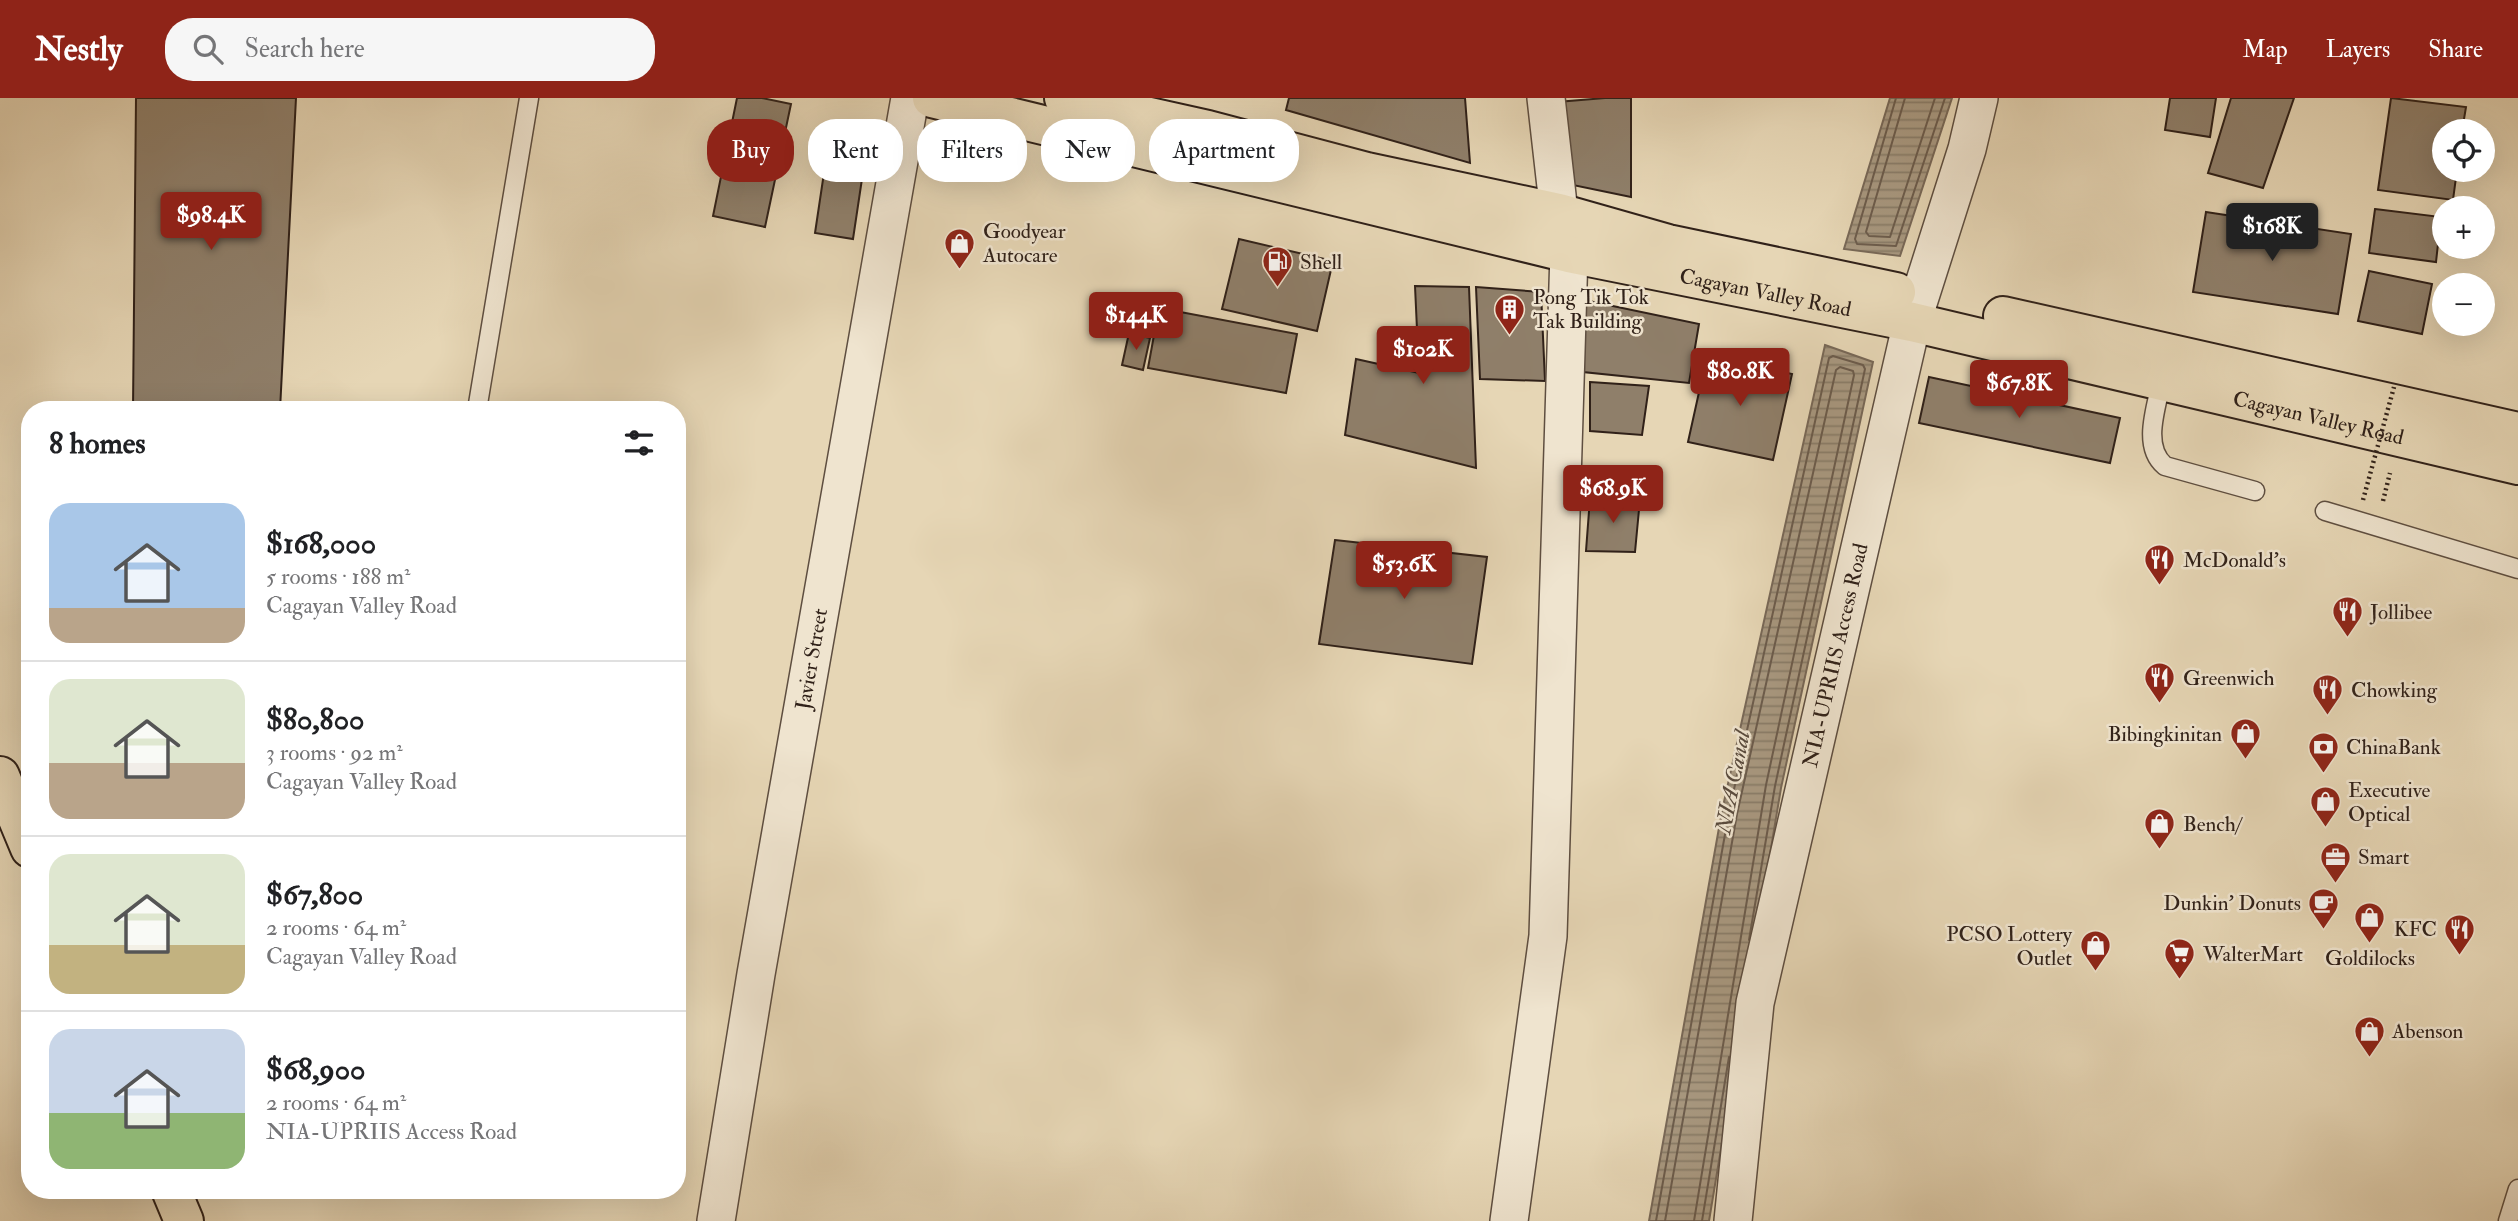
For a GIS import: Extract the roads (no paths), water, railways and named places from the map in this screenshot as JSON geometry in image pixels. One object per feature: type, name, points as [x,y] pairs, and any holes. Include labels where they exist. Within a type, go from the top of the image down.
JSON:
[{"type":"highway","name":"Cagayan Valley Road","points":[[932,98],[1569,253],[1915,310],[2518,432]]},
{"type":"highway","name":"Cagayan Valley Road","points":[[1064,98],[1208,130],[1367,172],[1559,213],[2161,379],[2518,465]]},
{"type":"highway","points":[[0,776],[21,826]]},
{"type":"highway","points":[[175,1199],[184,1221]]},
{"type":"street","name":"Javier Street","points":[[716,1221],[756,974],[910,98]]},
{"type":"street","points":[[1509,1221],[1548,936],[1569,253],[1559,213],[1546,98]]},
{"type":"street","name":"NIA-UPRIIS Access Road","points":[[1733,1221],[1755,1003],[1915,310],[1968,149],[1979,98]]},
{"type":"lane","points":[[478,401],[529,98]]},
{"type":"lane","points":[[2161,379],[2151,444],[2155,458],[2165,466],[2255,491]]},
{"type":"lane","points":[[2325,511],[2518,569]]},
{"type":"lane","points":[[2508,1221],[2518,1189]]},
{"type":"water","points":[[1890,98],[1952,98],[1900,256],[1844,249]]},
{"type":"water","name":"NIA Canal","points":[[1825,345],[1873,362],[1781,788],[1709,1221],[1649,1221],[1722,811]]},
{"type":"place","name":"Goodyear Autocare","points":[[960,270]]},
{"type":"place","name":"Shell","points":[[1277,289]]},
{"type":"place","name":"Pong Tik Tok Tak Building","points":[[1510,336]]},
{"type":"place","name":"McDonald's","points":[[2160,587]]},
{"type":"place","name":"Jollibee","points":[[2347,639]]},
{"type":"place","name":"Greenwich","points":[[2160,705]]},
{"type":"place","name":"Chowking","points":[[2328,717]]},
{"type":"place","name":"Bibingkinitan","points":[[2245,761]]},
{"type":"place","name":"ChinaBank","points":[[2323,774]]},
{"type":"place","name":"Executive Optical","points":[[2325,829]]},
{"type":"place","name":"Bench/","points":[[2160,851]]},
{"type":"place","name":"Smart","points":[[2335,884]]},
{"type":"place","name":"Dunkin' Donuts","points":[[2324,930]]},
{"type":"place","name":"Goldilocks","points":[[2370,945]]},
{"type":"place","name":"KFC","points":[[2460,956]]},
{"type":"place","name":"PCSO Lottery Outlet","points":[[2095,973]]},
{"type":"place","name":"WalterMart","points":[[2180,981]]},
{"type":"place","name":"Abenson","points":[[2369,1058]]}]
